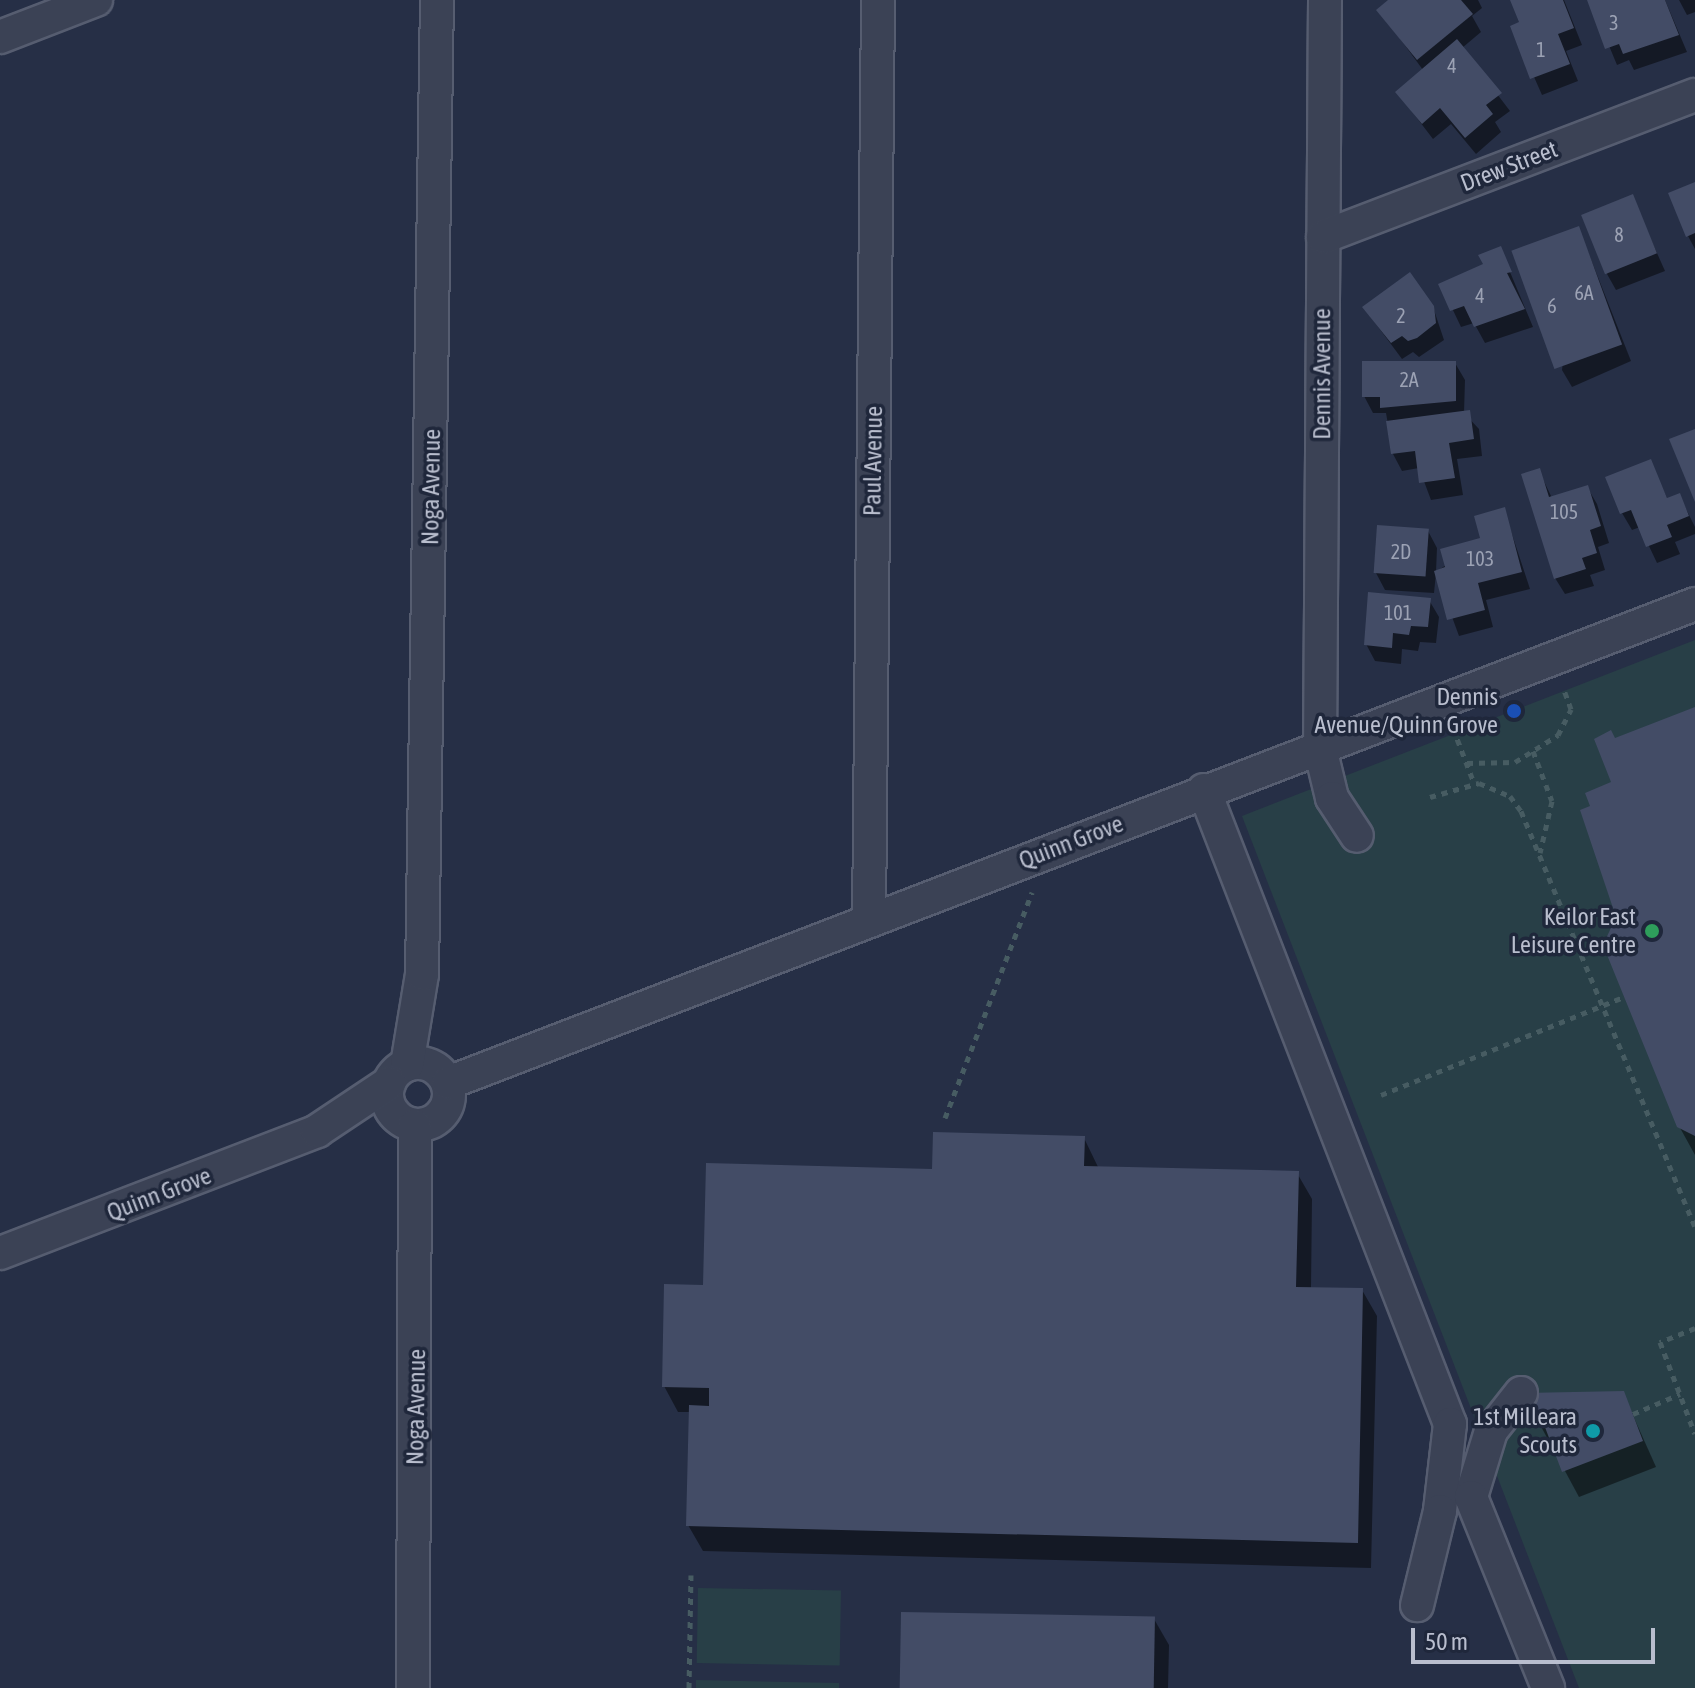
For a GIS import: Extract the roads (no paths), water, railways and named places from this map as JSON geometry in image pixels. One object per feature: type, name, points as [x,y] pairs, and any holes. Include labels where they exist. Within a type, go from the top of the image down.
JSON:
[{"type":"street","points":[[0,37],[96,0]]},
{"type":"street","name":"Noga Avenue","points":[[413,1688],[407,1123],[388,1103],[420,1075],[437,0]]},
{"type":"street","name":"Paul Avenue","points":[[869,921],[878,0]]},
{"type":"street","name":"Dennis Avenue","points":[[1325,0],[1320,748],[1332,798],[1357,836]]},
{"type":"street","name":"Drew Street","points":[[1323,237],[1695,95]]},
{"type":"street","name":"Quinn Grove","points":[[0,1253],[317,1131],[420,1075],[869,921],[1695,604]]},
{"type":"street","points":[[1204,790],[1450,1424],[1440,1511],[1417,1605]]},
{"type":"street","points":[[407,1123],[444,1113],[420,1075]]},
{"type":"street","name":"Quinn Grove","points":[[317,1131],[407,1123]]},
{"type":"street","points":[[1521,1393],[1491,1431],[1471,1497],[1548,1688]]},
{"type":"place","name":"Dennis Avenue/Quinn Grove","points":[[1514,711]]},
{"type":"place","name":"Keilor East Leisure Centre","points":[[1652,931]]},
{"type":"place","name":"1st Milleara Scouts","points":[[1593,1431]]}]
